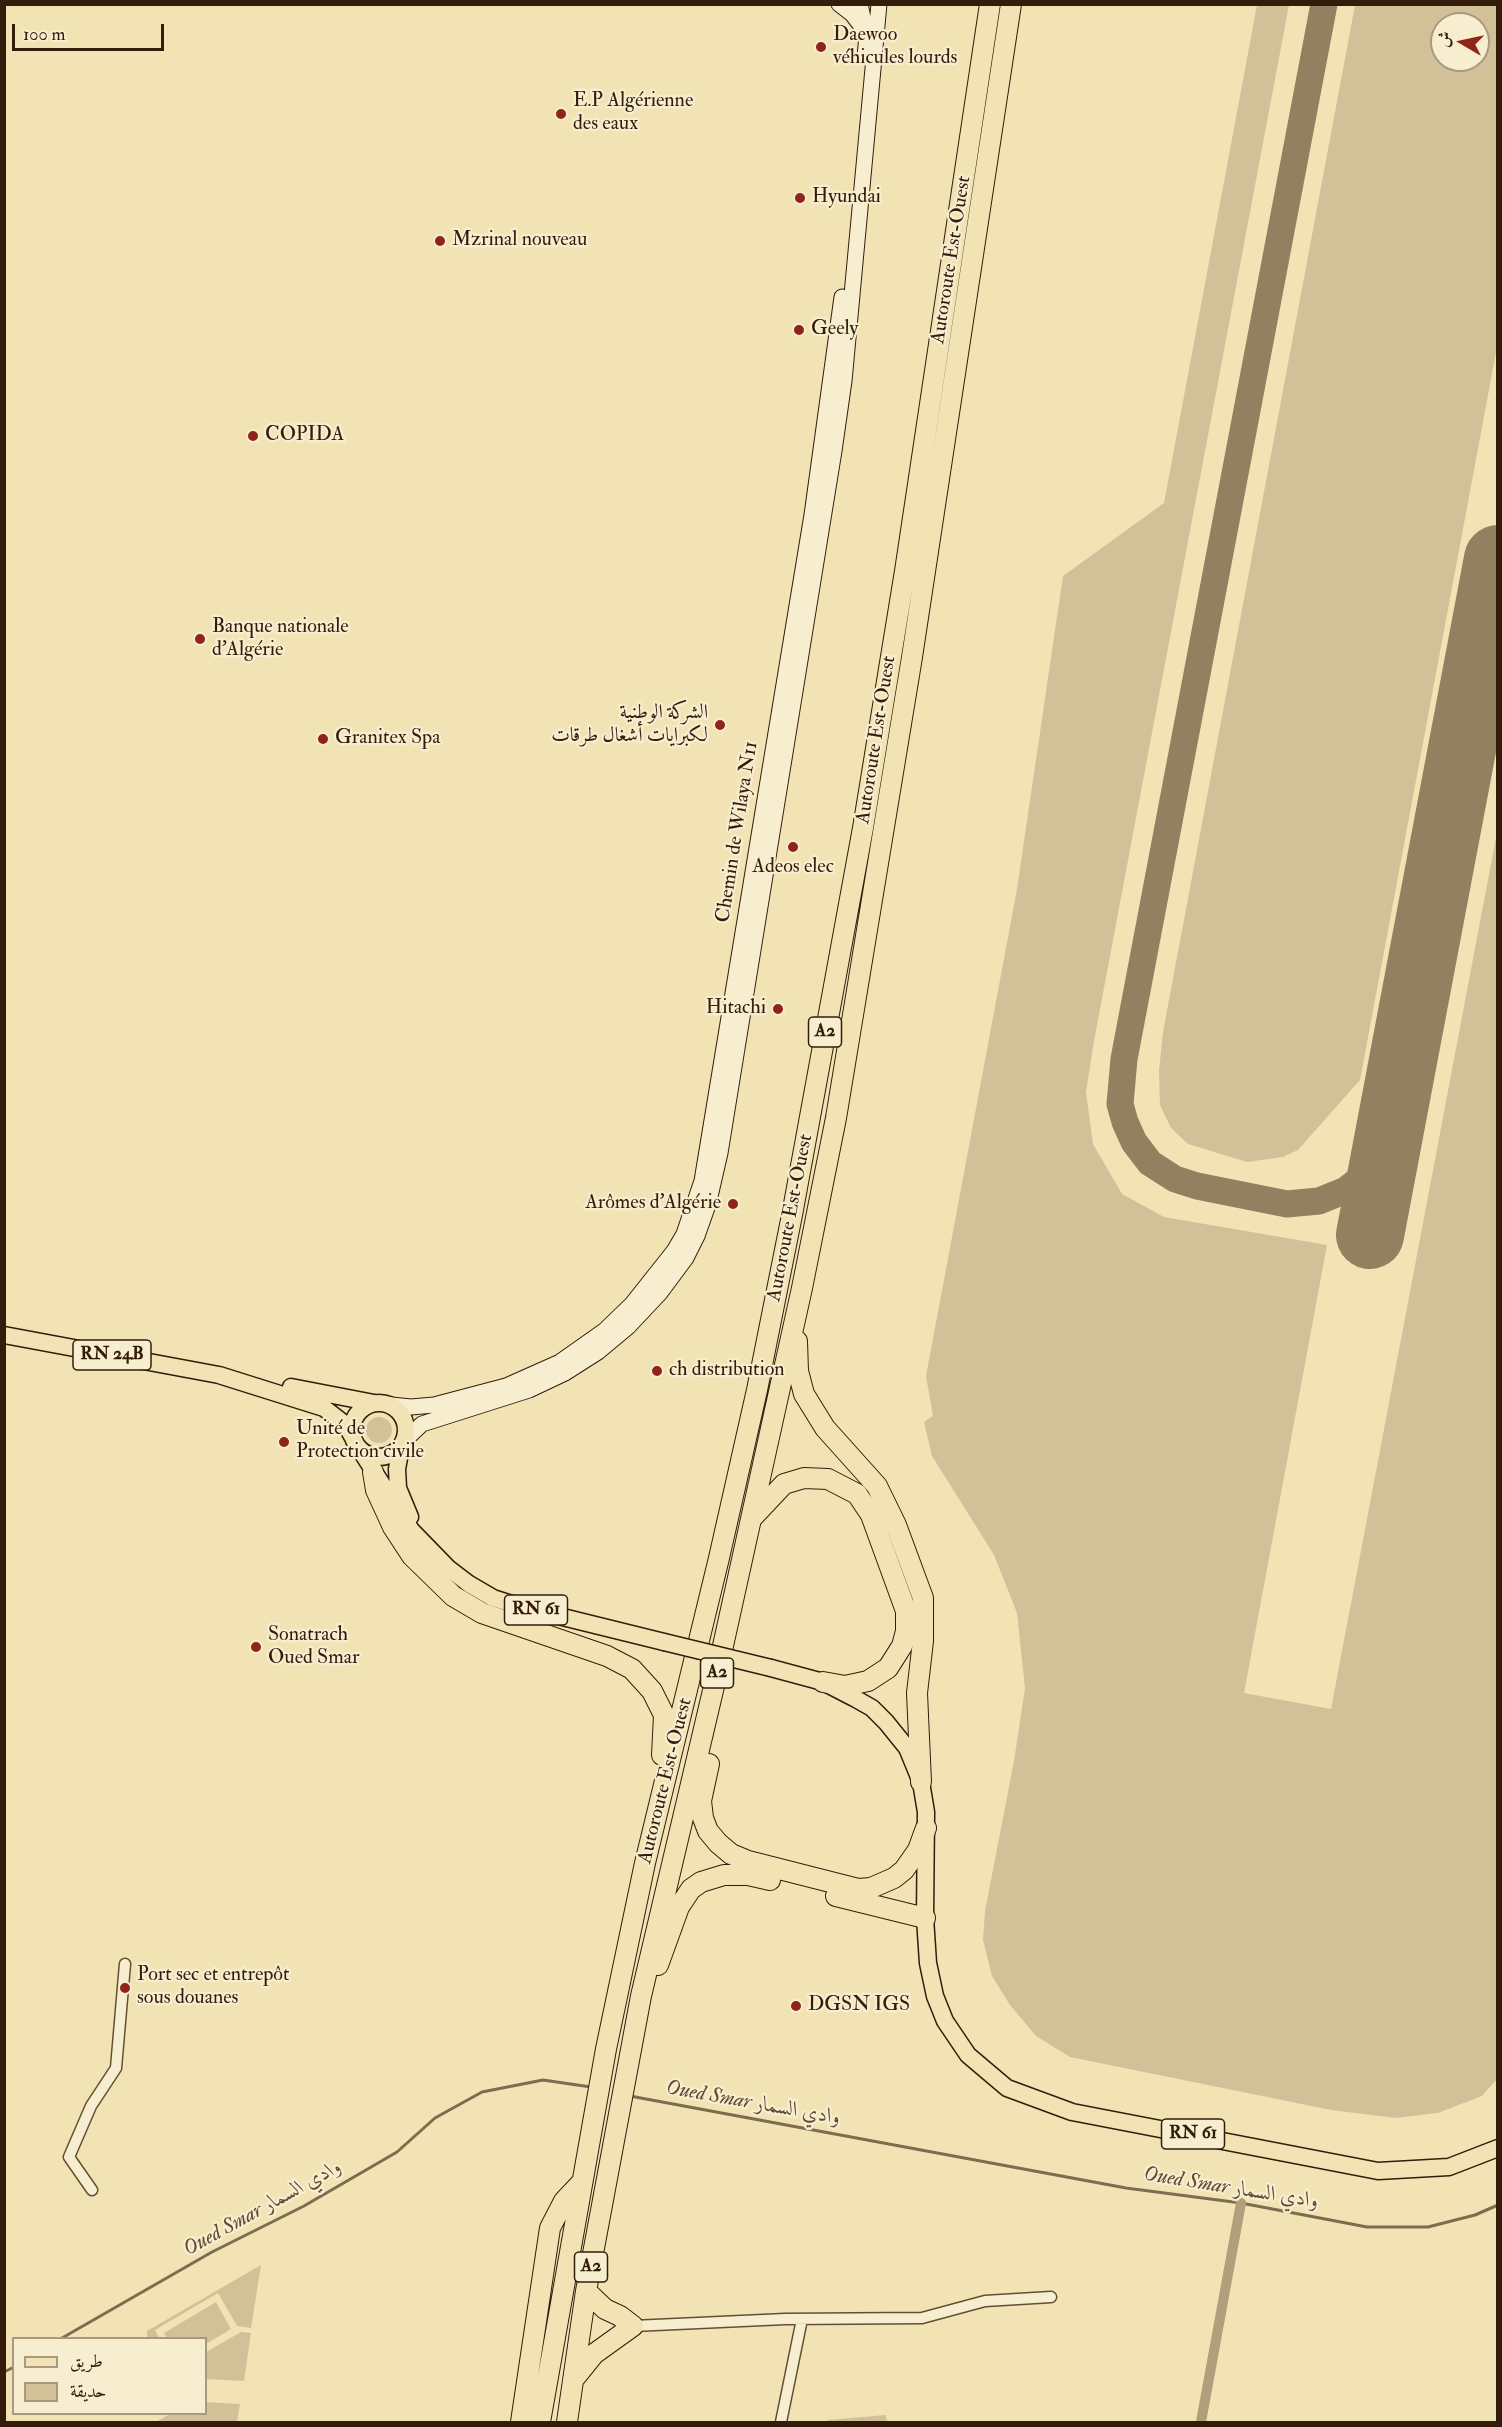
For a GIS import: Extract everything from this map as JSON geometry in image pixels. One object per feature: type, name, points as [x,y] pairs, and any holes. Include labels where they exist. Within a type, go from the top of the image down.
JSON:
[{"type":"highway","name":"Autoroute Est-Ouest","points":[[567,2422],[586,2291],[641,1996],[715,1682],[802,1288],[836,1118],[886,817],[1011,4]]},
{"type":"highway","name":"Autoroute Est-Ouest","points":[[540,2422],[606,2049],[645,1863],[757,1390],[794,1204],[865,816],[907,559],[990,6]]},
{"type":"highway","points":[[802,1288],[797,1332],[798,1371],[804,1394],[825,1428],[877,1486],[896,1525],[923,1598],[923,1641],[917,1693],[921,1782]]},
{"type":"highway","points":[[373,1472],[376,1490],[393,1527],[412,1556],[453,1596],[482,1613],[607,1656],[632,1669],[652,1691],[664,1716],[664,1743],[645,1863]]},
{"type":"highway","points":[[750,1520],[784,1484],[804,1478],[828,1479],[857,1494],[871,1515],[906,1611],[906,1631],[902,1646],[888,1668],[868,1681],[844,1686],[823,1682]]},
{"type":"highway","points":[[715,1682],[715,1734],[701,1801],[703,1818],[708,1831],[718,1843],[731,1854],[748,1862],[858,1888],[925,1911]]},
{"type":"highway","points":[[858,1888],[883,1884],[904,1870],[918,1850],[926,1827]]},
{"type":"highway","points":[[641,1996],[662,1956],[684,1898],[701,1882],[711,1878],[724,1875],[748,1875],[925,1911]]},
{"type":"highway","points":[[521,2422],[550,2228],[564,2200],[581,2183]]},
{"type":"highway","points":[[573,2380],[594,2354],[633,2326],[620,2316],[605,2309],[586,2291]]},
{"type":"main road","points":[[839,4],[872,32]]},
{"type":"main road","points":[[860,4],[872,32]]},
{"type":"main road","points":[[219,1375],[324,1408],[346,1425],[361,1451],[378,1458],[387,1457],[422,1424],[529,1390],[582,1363],[613,1340],[642,1313],[686,1258],[697,1236],[708,1205],[720,1153],[815,574],[844,381],[872,32],[879,4]]},
{"type":"main road","name":"Chemin de Wilaya N11","points":[[382,1404],[411,1407],[434,1405],[506,1386],[542,1371],[574,1353],[619,1318],[649,1284],[674,1251],[697,1198],[704,1169],[812,515],[843,290],[864,79],[872,32]]},
{"type":"main road","name":"RN 24B","points":[[4,1335],[219,1375]]},
{"type":"main road","points":[[219,1375],[260,1380],[382,1404],[403,1416],[407,1432],[403,1444]]},
{"type":"main road","points":[[352,1436],[354,1419],[366,1406],[382,1404]]},
{"type":"main road","name":"RN 61","points":[[403,1444],[397,1469],[399,1488],[424,1545]]},
{"type":"main road","name":"RN 61","points":[[361,1451],[400,1517],[424,1545],[462,1579],[493,1598],[823,1682],[864,1704],[886,1722],[908,1749],[921,1782],[926,1827],[925,1911],[930,1979],[945,2021],[968,2055],[1007,2088],[1072,2112],[1378,2171],[1449,2167],[1497,2148]]},
{"type":"street","points":[[92,2190],[69,2157],[91,2106],[116,2068],[125,1964]]},
{"type":"street","points":[[633,2326],[802,2319],[922,2318],[985,2301],[1052,2297]]},
{"type":"street","points":[[781,2422],[802,2319]]},
{"type":"green space","points":[[1257,5],[1289,5],[1086,1092],[1093,1144],[1122,1194],[1164,1217],[1327,1245],[1244,1693],[1331,1709],[1497,832],[1497,2079],[1482,2096],[1438,2113],[1395,2118],[1331,2110],[1070,2057],[1036,2036],[1010,2005],[992,1976],[983,1940],[985,1911],[1014,1761],[1025,1688],[1017,1613],[994,1555],[932,1456],[924,1422],[933,1416],[926,1376],[1017,889],[1063,576],[1164,503]]},
{"type":"green space","points":[[1355,5],[1497,5],[1497,347],[1360,1080],[1298,1150],[1283,1157],[1247,1162],[1188,1144],[1171,1128],[1160,1105],[1159,1070],[1163,1032]]},
{"type":"green space","points":[[379,1417],[388,1421],[392,1430],[388,1439],[379,1443],[370,1439],[366,1430],[370,1421]]},
{"type":"green space","points":[[261,2265],[251,2328],[237,2326],[218,2293],[155,2330],[158,2337],[147,2337],[147,2331]]},
{"type":"green space","points":[[216,2302],[231,2329],[207,2343],[207,2337],[166,2337],[164,2333]]},
{"type":"green space","points":[[241,2332],[251,2333],[244,2381],[207,2379],[207,2351]]},
{"type":"green space","points":[[207,2402],[240,2404],[237,2422],[156,2422],[168,2415],[207,2415]]},
{"type":"green space","points":[[886,2415],[887,2422],[828,2422],[828,2420]]},
{"type":"waterway","name":"Oued Smar وادي السمار","points":[[64,2337],[212,2252],[304,2206],[397,2152],[435,2118],[482,2092],[543,2080],[591,2087]]},
{"type":"waterway","name":"Oued Smar وادي السمار","points":[[630,2096],[1126,2188],[1241,2203],[1367,2227],[1428,2227],[1475,2215],[1498,2205]]},
{"type":"waterway","points":[[1201,2422],[1241,2203]]},
{"type":"waterway","name":"Oued Smar وادي السمار","points":[[4,2372],[12,2368]]},
{"type":"taxiway","points":[[1324,4],[1124,1059],[1120,1104],[1134,1142],[1150,1163],[1175,1179],[1197,1186],[1287,1204],[1319,1201],[1346,1190],[1364,1176],[1377,1159],[1389,1132]]},
{"type":"runway","points":[[1370,1235],[1498,559]]},
{"type":"place","name":"Daewoo véhicules lourds","points":[[821,47]]},
{"type":"place","name":"E.P Algérienne des eaux","points":[[561,114]]},
{"type":"place","name":"Hyundai","points":[[800,198]]},
{"type":"place","name":"Mzrinal nouveau","points":[[440,241]]},
{"type":"place","name":"Geely","points":[[799,330]]},
{"type":"place","name":"COPIDA","points":[[253,436]]},
{"type":"place","name":"Banque nationale d'Algérie","points":[[200,639]]},
{"type":"place","name":"الشركة الوطنية لكبرايات أشغال طرقات","points":[[720,725]]},
{"type":"place","name":"Granitex Spa","points":[[323,739]]},
{"type":"place","name":"Adeos elec","points":[[793,847]]},
{"type":"place","name":"Hitachi","points":[[778,1009]]},
{"type":"place","name":"Arômes d'Algérie","points":[[733,1204]]},
{"type":"place","name":"ch distribution","points":[[657,1371]]},
{"type":"place","name":"Unité de Protection civile","points":[[284,1442]]},
{"type":"place","name":"Sonatrach Oued Smar","points":[[256,1647]]},
{"type":"place","name":"Port sec et entrepôt sous douanes","points":[[125,1988]]},
{"type":"place","name":"DGSN IGS","points":[[796,2006]]}]
